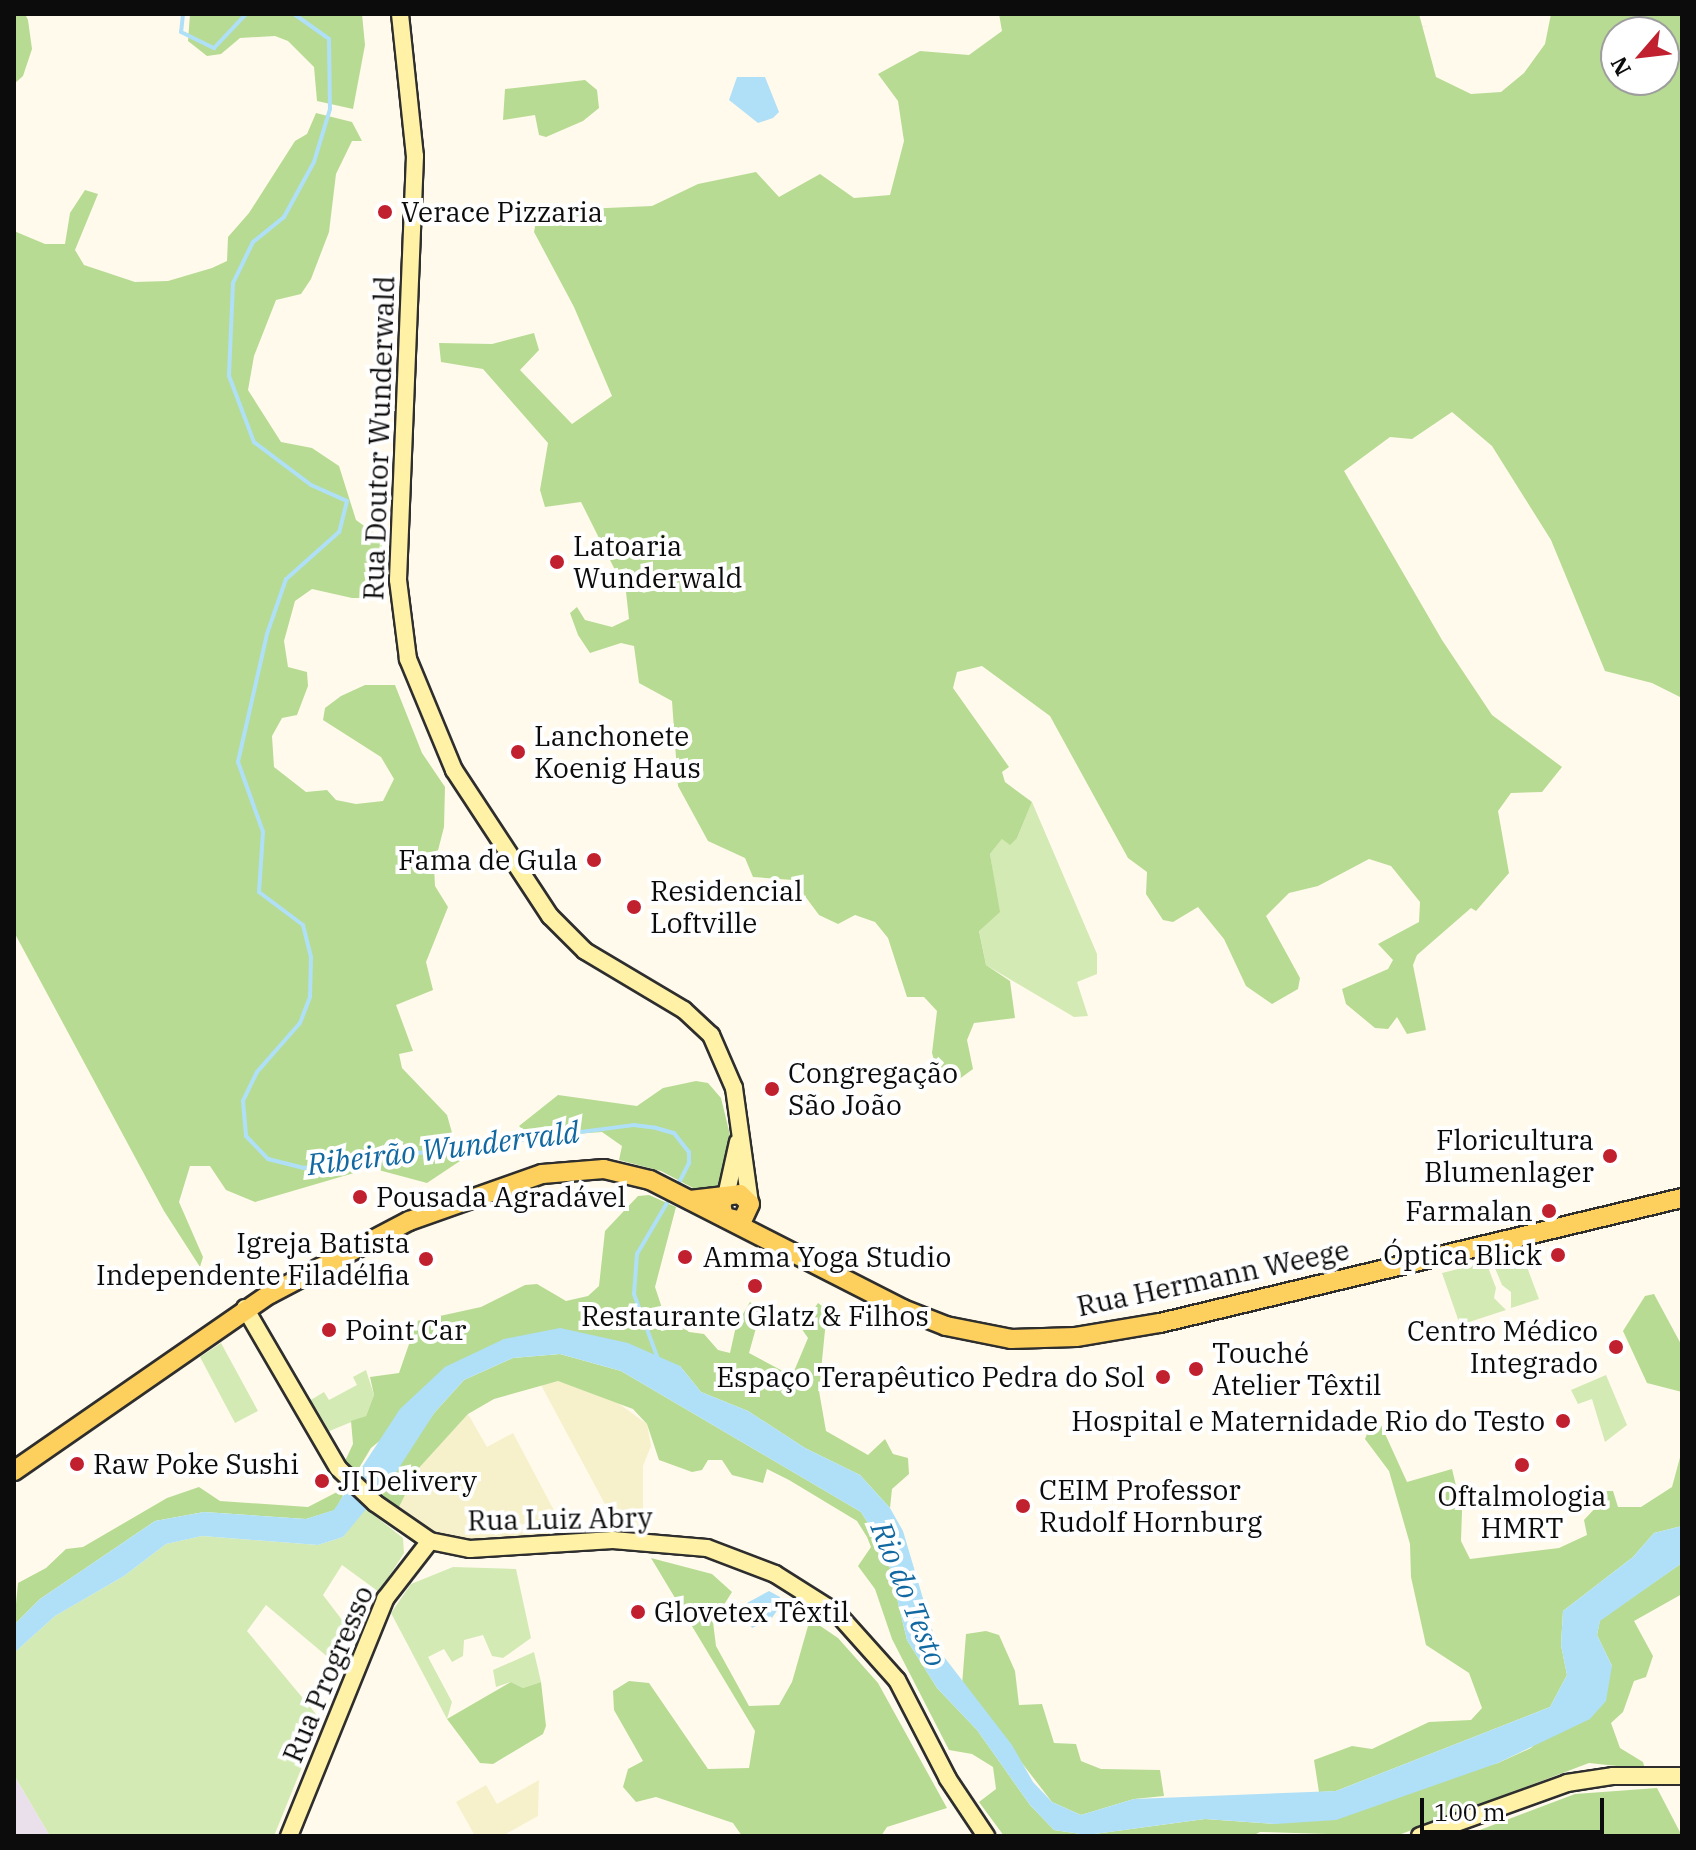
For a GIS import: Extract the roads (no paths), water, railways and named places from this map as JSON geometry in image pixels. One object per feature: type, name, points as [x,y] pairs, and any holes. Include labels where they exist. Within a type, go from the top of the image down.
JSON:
[{"type":"main road","name":"Rua Hermann Weege","points":[[14,1471],[245,1308],[409,1221],[513,1181],[591,1168],[637,1176],[680,1195],[946,1326],[1043,1339],[1160,1323],[1682,1198]]},
{"type":"main road","points":[[680,1195],[740,1194],[767,1240]]},
{"type":"main road","points":[[726,1196],[721,1209],[728,1221],[742,1221],[750,1207]]},
{"type":"street","name":"Rua Doutor Wunderwald","points":[[400,14],[415,156],[398,580],[408,659],[454,770],[535,897],[585,951],[684,1010],[711,1035],[729,1068],[741,1121],[750,1207]]},
{"type":"street","name":"Rua Doutor Wunderwald","points":[[726,1196],[741,1121]]},
{"type":"street","points":[[245,1308],[326,1451],[350,1481],[375,1503],[430,1541]]},
{"type":"street","name":"Rua Luiz Abry","points":[[430,1541],[493,1550],[613,1540],[675,1543],[731,1555],[775,1574],[837,1613],[879,1655],[986,1836]]},
{"type":"street","name":"Rua Progresso","points":[[289,1836],[385,1599],[430,1541]]},
{"type":"street","points":[[1420,1836],[1567,1783],[1613,1776],[1682,1776]]},
{"type":"water","points":[[737,77],[765,77],[779,112],[773,118],[758,123],[729,100]]},
{"type":"water","name":"Rio do Testo","points":[[560,1328],[628,1343],[680,1366],[701,1392],[748,1411],[805,1448],[860,1475],[890,1508],[903,1531],[938,1649],[1012,1745],[1033,1782],[1052,1802],[1081,1815],[1134,1799],[1336,1791],[1550,1707],[1567,1675],[1561,1645],[1563,1611],[1633,1557],[1654,1533],[1682,1526],[1682,1563],[1600,1621],[1597,1635],[1612,1666],[1606,1701],[1590,1719],[1498,1763],[1336,1820],[1275,1824],[1205,1819],[1087,1835],[1054,1830],[1030,1805],[977,1730],[937,1688],[907,1640],[886,1552],[861,1512],[621,1371],[560,1354],[513,1358],[464,1380],[435,1412],[395,1474],[343,1537],[318,1545],[202,1536],[166,1544],[124,1576],[55,1616],[14,1653],[14,1625],[40,1599],[155,1521],[204,1512],[306,1519],[334,1510],[400,1409],[445,1367],[504,1339]]},
{"type":"water","points":[[769,1591],[780,1597],[780,1606],[772,1618],[752,1628],[744,1614],[747,1603]]},
{"type":"waterway","name":"Ribeirão Wundervald","points":[[183,14],[181,32],[214,48],[246,14]]},
{"type":"waterway","name":"Ribeirão Wundervald","points":[[294,14],[329,39],[330,109],[314,162],[284,217],[253,242],[233,283],[229,376],[254,442],[311,485],[347,501],[339,532],[286,579],[267,634],[238,762],[263,832],[259,892],[303,925],[311,957],[310,997],[300,1023],[257,1072],[243,1101],[246,1136],[268,1159],[303,1168],[633,1125],[674,1133],[689,1152],[689,1163],[677,1187]]},
{"type":"waterway","name":"Ribeirão Wundervald","points":[[658,1359],[634,1294],[637,1254],[670,1198]]},
{"type":"place","name":"Verace Pizzaria","points":[[385,212]]},
{"type":"place","name":"Latoaria Wunderwald","points":[[557,562]]},
{"type":"place","name":"Lanchonete Koenig Haus","points":[[518,752]]},
{"type":"place","name":"Fama de Gula","points":[[594,860]]},
{"type":"place","name":"Residencial Loftville","points":[[634,907]]},
{"type":"place","name":"Congregação São João","points":[[772,1089]]},
{"type":"place","name":"Floricultura Blumenlager","points":[[1610,1156]]},
{"type":"place","name":"Pousada Agradável","points":[[360,1197]]},
{"type":"place","name":"Farmalan","points":[[1549,1211]]},
{"type":"place","name":"Óptica Blick","points":[[1558,1255]]},
{"type":"place","name":"Amma Yoga Studio","points":[[685,1257]]},
{"type":"place","name":"Igreja Batista Independente Filadélfia","points":[[426,1259]]},
{"type":"place","name":"Restaurante Glatz & Filhos","points":[[755,1286]]},
{"type":"place","name":"Point Car","points":[[329,1330]]},
{"type":"place","name":"Centro Médico Integrado","points":[[1616,1347]]},
{"type":"place","name":"Touché Atelier Têxtil","points":[[1196,1369]]},
{"type":"place","name":"Espaço Terapêutico Pedra do Sol","points":[[1163,1377]]},
{"type":"place","name":"Hospital e Maternidade Rio do Testo","points":[[1563,1421]]},
{"type":"place","name":"Raw Poke Sushi","points":[[77,1464]]},
{"type":"place","name":"Oftalmologia HMRT","points":[[1522,1465]]},
{"type":"place","name":"JI Delivery","points":[[322,1481]]},
{"type":"place","name":"CEIM Professor Rudolf Hornburg","points":[[1023,1506]]},
{"type":"place","name":"Glovetex Têxtil","points":[[638,1612]]}]
